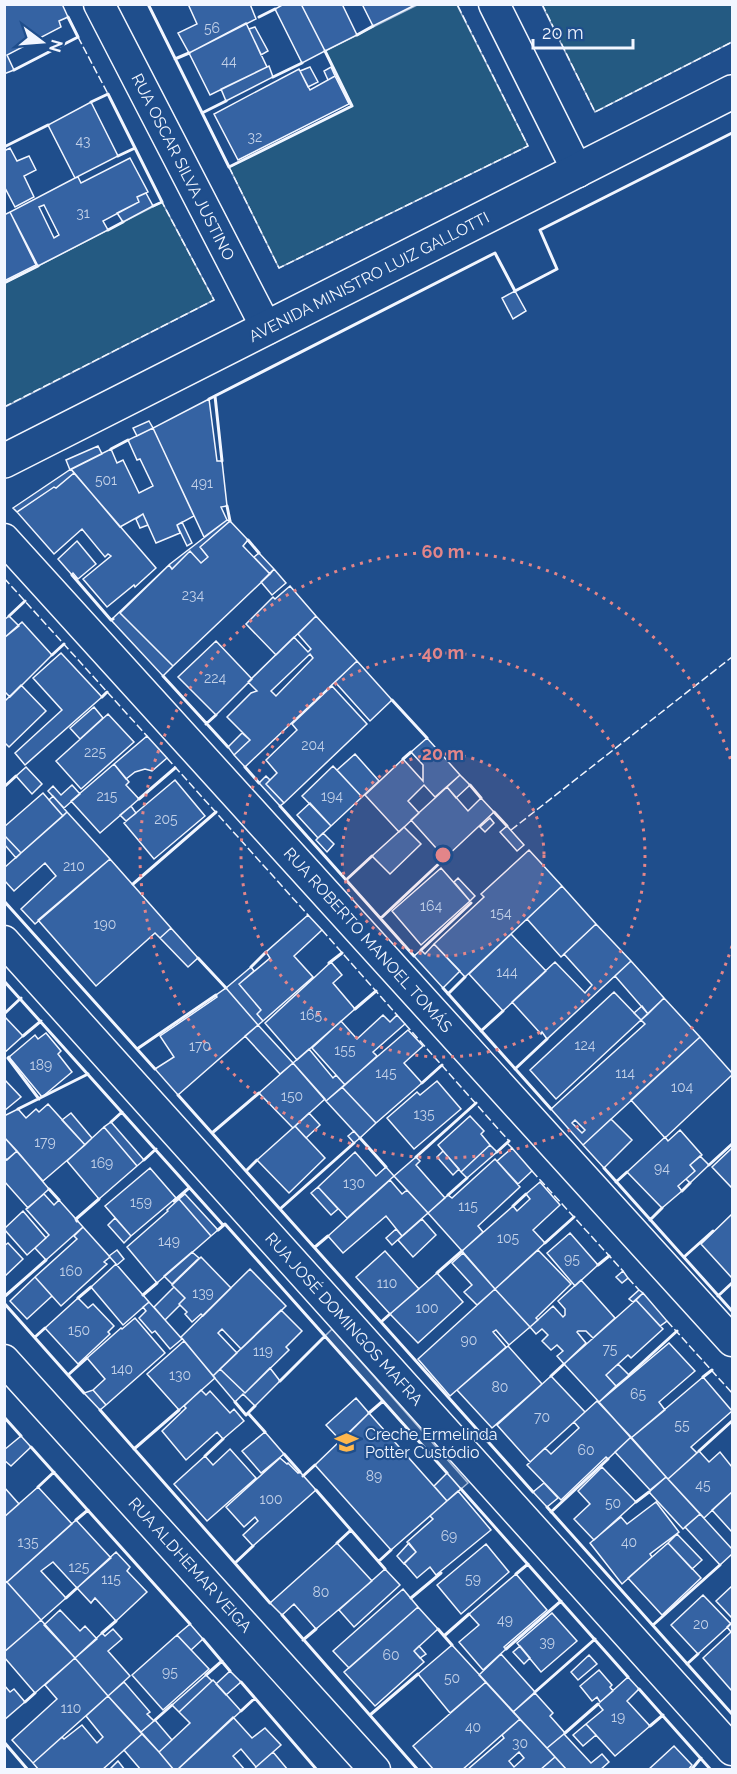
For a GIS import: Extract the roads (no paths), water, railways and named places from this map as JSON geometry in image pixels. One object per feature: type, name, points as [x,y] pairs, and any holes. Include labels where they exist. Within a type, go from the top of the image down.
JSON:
[{"type":"street","name":"RUA OSCAR SILVA JUSTINO","points":[[99,4],[267,329]]},
{"type":"street","points":[[494,4],[578,172]]},
{"type":"street","name":"AVENIDA MINISTRO LUIZ GALLOTTI","points":[[4,461],[732,92]]},
{"type":"street","name":"RUA ROBERTO MANOEL TOMÁS","points":[[4,539],[732,1341]]},
{"type":"street","name":"RUA JOSÉ DOMINGOS MAFRA","points":[[4,941],[732,1750]]},
{"type":"street","name":"RUA ALDHEMAR VEIGA","points":[[4,1360],[375,1770]]},
{"type":"place","name":"Creche Ermelinda Potter Custódio","points":[[347,1443]]}]
